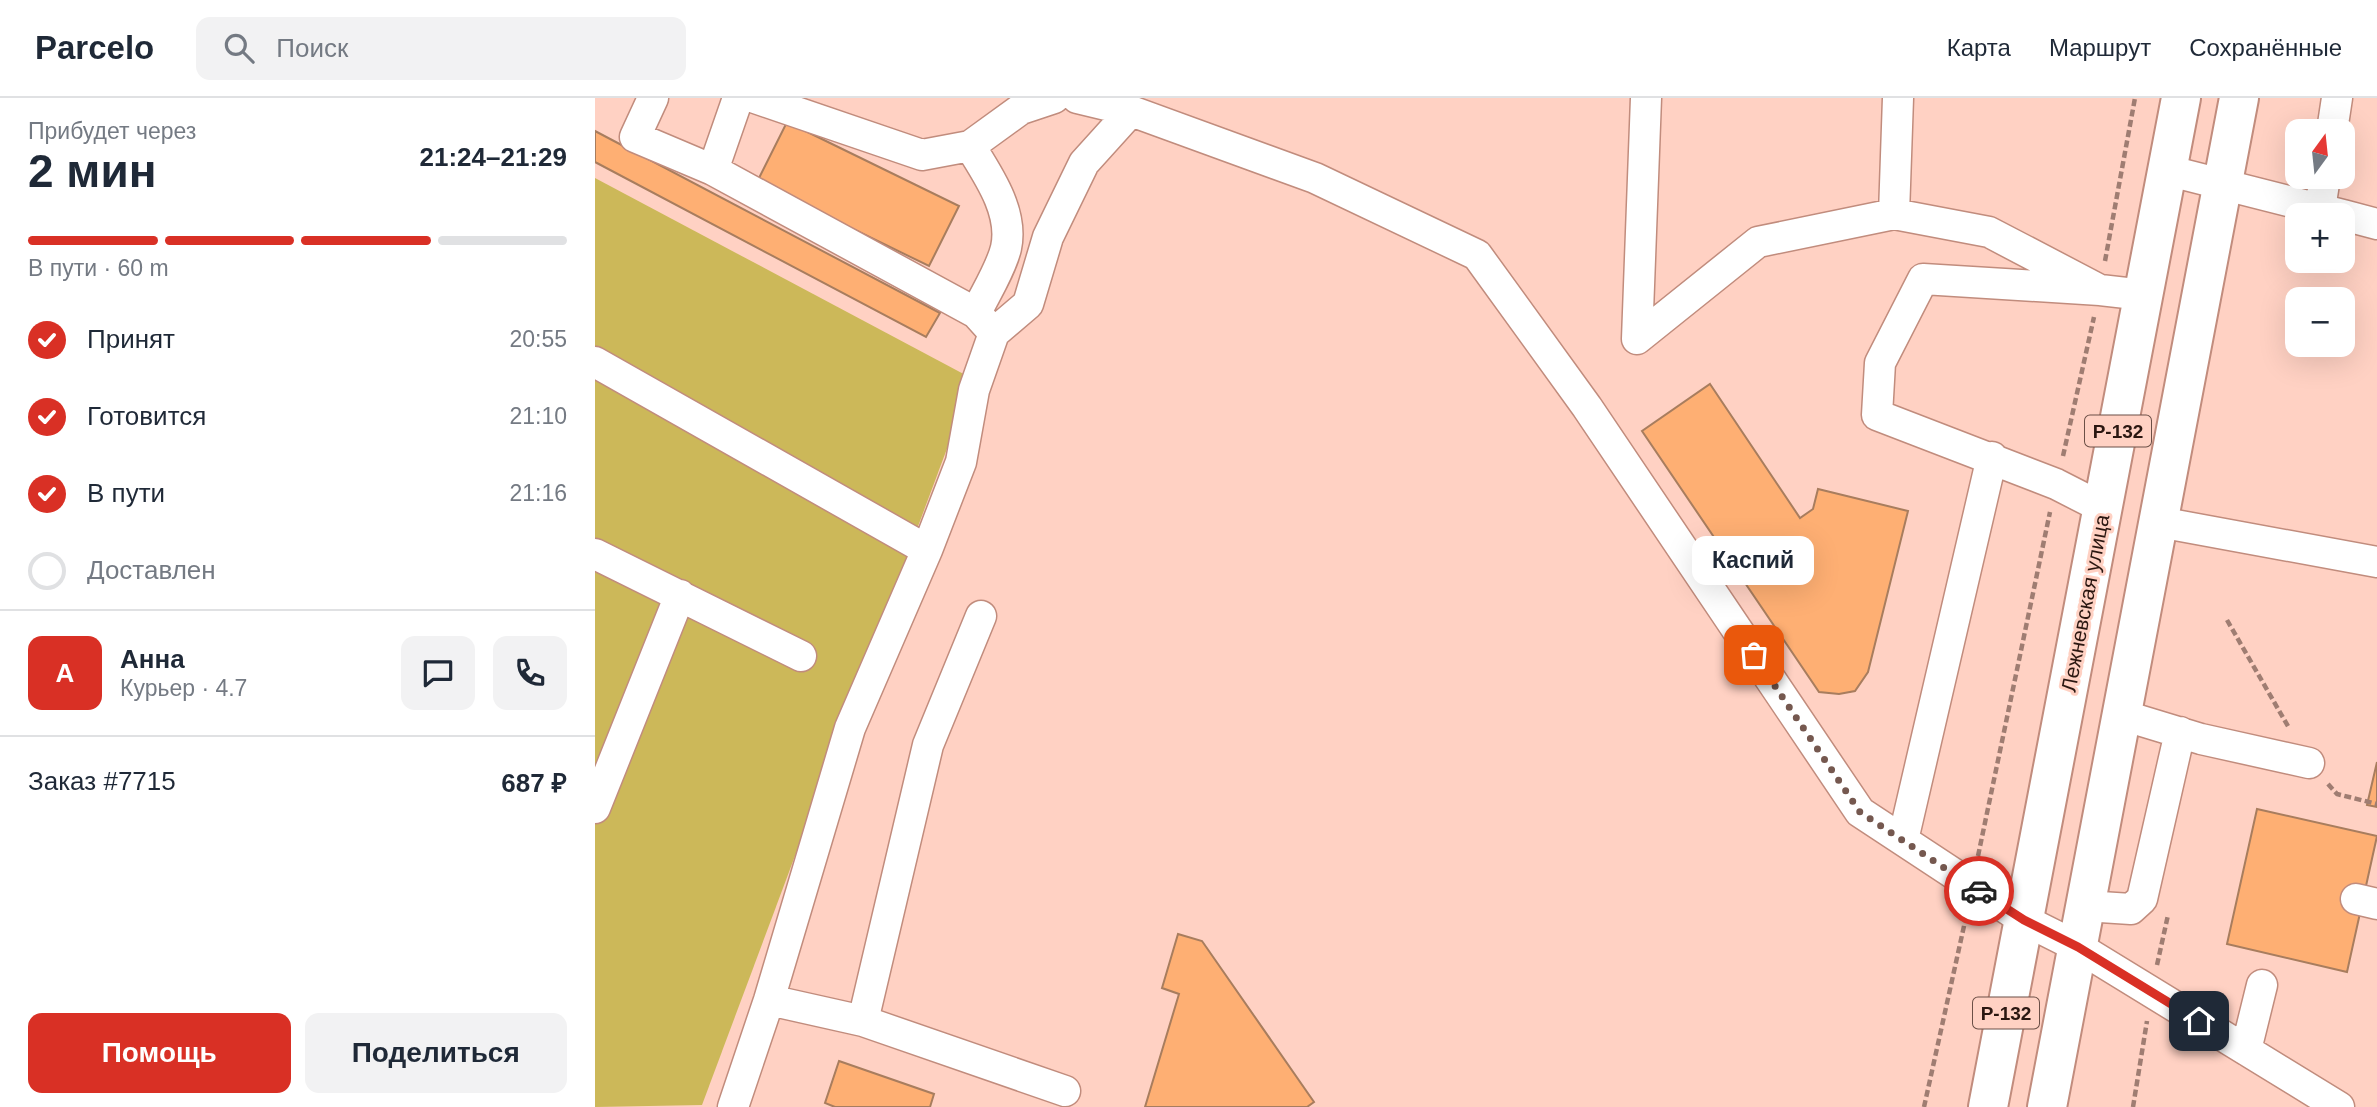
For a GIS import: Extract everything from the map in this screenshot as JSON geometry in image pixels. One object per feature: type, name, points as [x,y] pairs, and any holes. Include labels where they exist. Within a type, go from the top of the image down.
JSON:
[{"type":"highway","name":"Лежневская улица","points":[[1988,1107],[2181,98]]},
{"type":"highway","name":"Р-132","points":[[2047,1107],[2239,98]]},
{"type":"street","points":[[653,98],[635,137],[713,170],[985,323]]},
{"type":"street","points":[[713,170],[738,98]]},
{"type":"street","points":[[755,98],[922,155],[970,146],[1021,109],[1054,98]]},
{"type":"street","points":[[1077,98],[1131,111],[1315,178],[1478,255],[1587,407],[1860,812],[2024,920],[2078,947],[2339,1107]]},
{"type":"street","points":[[1646,98],[1637,340],[1758,242],[1894,214],[1989,232],[2100,290]]},
{"type":"street","points":[[1894,214],[1898,98]]},
{"type":"street","points":[[2334,119],[2337,98]]},
{"type":"street","points":[[985,323],[1028,304],[1048,237],[1084,163],[1131,111]]},
{"type":"street","points":[[733,1107],[769,1000],[850,728],[927,550],[961,462],[985,323],[1006,247],[1006,218],[992,182],[970,146]]},
{"type":"street","points":[[2167,170],[2295,203]]},
{"type":"street","points":[[2355,218],[2377,224]]},
{"type":"street","points":[[2103,508],[2056,484],[1992,457],[1877,415],[1879,363],[1923,279],[2144,295]]},
{"type":"street","points":[[595,362],[927,550]]},
{"type":"street","points":[[1903,840],[1992,457]]},
{"type":"street","points":[[2159,522],[2377,562]]},
{"type":"street","points":[[595,554],[801,656]]},
{"type":"street","points":[[595,808],[680,595]]},
{"type":"street","points":[[863,1021],[928,745],[981,616]]},
{"type":"street","points":[[2122,715],[2201,739],[2309,763]]},
{"type":"street","points":[[2085,906],[2131,909],[2142,899],[2180,732]]},
{"type":"street","points":[[2246,1050],[2262,985]]},
{"type":"street","points":[[769,1000],[863,1021],[1065,1091]]},
{"type":"path","points":[[2227,620],[2309,763],[2337,794],[2377,804]]},
{"type":"path","points":[[1924,1107],[1968,909]]},
{"type":"shaded area","points":[[595,178],[973,379],[702,1105],[595,1107]]},
{"type":"building","points":[[787,122],[959,206],[929,266],[757,182]]},
{"type":"building","points":[[595,131],[940,313],[926,337],[595,162]]},
{"type":"building","points":[[1710,384],[1800,518],[1813,509],[1818,489],[1908,511],[1868,672],[1855,691],[1839,694],[1819,692],[1642,431]]},
{"type":"building","points":[[2377,762],[2377,807],[2367,805]]},
{"type":"building","points":[[2257,809],[2377,836],[2347,972],[2227,944]]},
{"type":"building","points":[[1178,934],[1202,941],[1314,1102],[1307,1107],[1145,1107],[1179,994],[1162,988]]},
{"type":"building","points":[[839,1061],[934,1094],[930,1107],[835,1107],[825,1103]]},
{"type":"way so far","points":[[1754,655],[1860,812],[1979,891]]},
{"type":"place","name":"Каспий","points":[[1754,655]]},
{"type":"route","points":[[1979,891],[2024,920],[2078,947],[2199,1021]]}]
